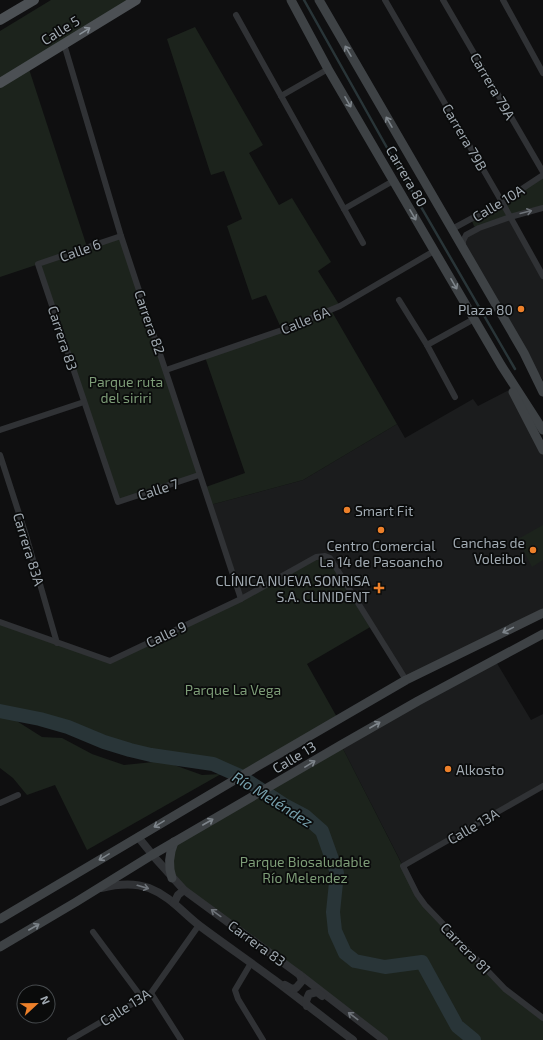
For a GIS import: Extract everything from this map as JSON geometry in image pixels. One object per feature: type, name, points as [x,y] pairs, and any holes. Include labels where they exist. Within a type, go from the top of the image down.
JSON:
[{"type":"main road","points":[[0,20],[34,0]]},
{"type":"main road","name":"Calle 5","points":[[0,83],[136,0]]},
{"type":"main road","name":"Carrera 80","points":[[291,0],[328,69],[434,251],[501,365],[543,430]]},
{"type":"main road","name":"Carrera 80","points":[[319,0],[524,353],[543,392]]},
{"type":"main road","points":[[0,78],[12,75]]},
{"type":"main road","name":"Carrera 80","points":[[524,353],[543,380]]},
{"type":"main road","name":"Carrera 80","points":[[501,365],[543,450]]},
{"type":"main road","name":"Calle 13","points":[[0,919],[406,680],[543,613]]},
{"type":"main road","name":"Calle 13","points":[[0,947],[174,842],[418,701],[543,634]]},
{"type":"main road","points":[[172,878],[169,861],[170,851],[174,842]]},
{"type":"street","name":"Carrera 79B","points":[[385,0],[543,276]]},
{"type":"street","name":"Carrera 79A","points":[[443,0],[543,174]]},
{"type":"street","points":[[503,0],[543,73]]},
{"type":"street","points":[[236,15],[363,243]]},
{"type":"street","name":"Carrera 82","points":[[64,44],[121,236],[241,599]]},
{"type":"street","points":[[281,96],[328,69]]},
{"type":"street","name":"Calle 10A","points":[[452,228],[502,202],[543,174]]},
{"type":"street","points":[[344,209],[393,181]]},
{"type":"street","name":"Calle 10A","points":[[464,249],[463,241],[466,235],[479,228],[510,217],[543,208]]},
{"type":"street","name":"Calle 6","points":[[38,264],[121,236]]},
{"type":"street","name":"Calle 6A","points":[[166,370],[282,330],[340,306],[434,251]]},
{"type":"street","name":"Carrera 83","points":[[38,264],[118,502]]},
{"type":"street","points":[[399,300],[427,345],[455,397]]},
{"type":"street","points":[[427,345],[474,319]]},
{"type":"street","points":[[0,430],[84,402]]},
{"type":"street","name":"Carrera 83A","points":[[0,455],[25,532],[57,643]]},
{"type":"street","name":"Calle 7","points":[[118,502],[199,475]]},
{"type":"street","name":"Calle 9","points":[[0,622],[110,661],[241,599],[316,557],[326,556],[330,558],[406,680]]},
{"type":"street","name":"Calle 13A","points":[[403,866],[543,786]]},
{"type":"street","points":[[0,803],[18,795]]},
{"type":"street","name":"Carrera 83","points":[[138,837],[152,855],[184,890],[300,975],[384,1040]]},
{"type":"street","name":"Carrera 81","points":[[403,866],[417,894],[425,905],[505,989],[543,1018]]},
{"type":"street","name":"Carrera 83","points":[[98,888],[117,884],[136,885],[154,891],[174,902],[199,925],[276,981],[353,1040]]},
{"type":"street","points":[[174,902],[178,895],[184,890]]},
{"type":"street","name":"Calle 13A","points":[[70,1040],[151,993],[199,925]]},
{"type":"street","points":[[93,932],[142,998]]},
{"type":"street","points":[[251,963],[235,990],[238,999],[262,1040]]},
{"type":"street","points":[[276,981],[280,981],[292,989],[296,988],[302,981],[300,975]]},
{"type":"street","points":[[307,1006],[307,997],[309,994],[314,992],[317,992],[329,1001],[333,1001]]},
{"type":"street","points":[[151,993],[181,1040]]},
{"type":"shaded area","name":"Plaza 80","points":[[510,217],[543,276],[543,380],[524,353],[463,249],[464,237]]},
{"type":"shaded area","name":"Centro Comercial La 14 de Pasoancho","points":[[511,389],[543,450],[543,613],[406,680],[331,558],[241,599],[210,505],[303,480],[397,424],[405,438],[473,399],[478,406]]},
{"type":"shaded area","name":"Alkosto","points":[[495,660],[531,720],[543,714],[543,786],[403,866],[341,745]]},
{"type":"green space","name":"Parque ruta del siriri","points":[[51,0],[136,0],[28,66],[87,247],[121,236],[199,475],[118,502],[36,265],[0,277],[0,31]]},
{"type":"green space","points":[[195,27],[263,145],[249,153],[279,205],[292,198],[331,262],[318,271],[340,306],[331,310],[397,424],[303,480],[210,505],[203,488],[245,473],[205,357],[282,330],[266,295],[252,300],[227,226],[242,219],[224,171],[211,175],[167,39]]},
{"type":"green space","points":[[543,175],[543,208],[476,228],[474,226],[472,221]]},
{"type":"green space","name":"Canchas de Voleibol","points":[[543,525],[543,560],[532,567],[518,539]]},
{"type":"green space","name":"Parque La Vega","points":[[325,556],[372,626],[307,664],[338,719],[240,776],[213,764],[151,755],[130,750],[104,742],[68,727],[40,719],[0,711],[0,622],[110,661],[241,599],[316,557]]},
{"type":"green space","points":[[4,713],[42,737],[62,738],[92,754],[124,765],[163,761],[202,775],[221,774],[87,850],[55,785],[27,795],[13,778],[0,768],[0,714]]},
{"type":"green space","name":"Parque Biosaludable Río Melendez","points":[[341,745],[417,894],[505,989],[543,1018],[543,1040],[384,1040],[184,890],[170,871],[173,845]]},
{"type":"waterway","points":[[304,0],[395,162],[515,369]]},
{"type":"waterway","name":"Río Meléndez","points":[[0,711],[40,719],[68,727],[104,742],[130,750],[151,755],[213,764],[240,776],[286,806],[305,816],[322,831],[337,873],[333,912],[335,931],[345,953],[355,961],[385,967],[422,962],[457,1026],[474,1040]]},
{"type":"place","name":"Plaza 80","points":[[521,309]]},
{"type":"place","name":"Smart Fit","points":[[347,510]]},
{"type":"place","name":"Centro Comercial La 14 de Pasoancho","points":[[381,530]]},
{"type":"place","name":"Canchas de Voleibol","points":[[533,550]]},
{"type":"place","name":"CLÍNICA NUEVA SONRISA S.A. CLINIDENT","points":[[379,588]]},
{"type":"place","name":"Alkosto","points":[[448,769]]}]
